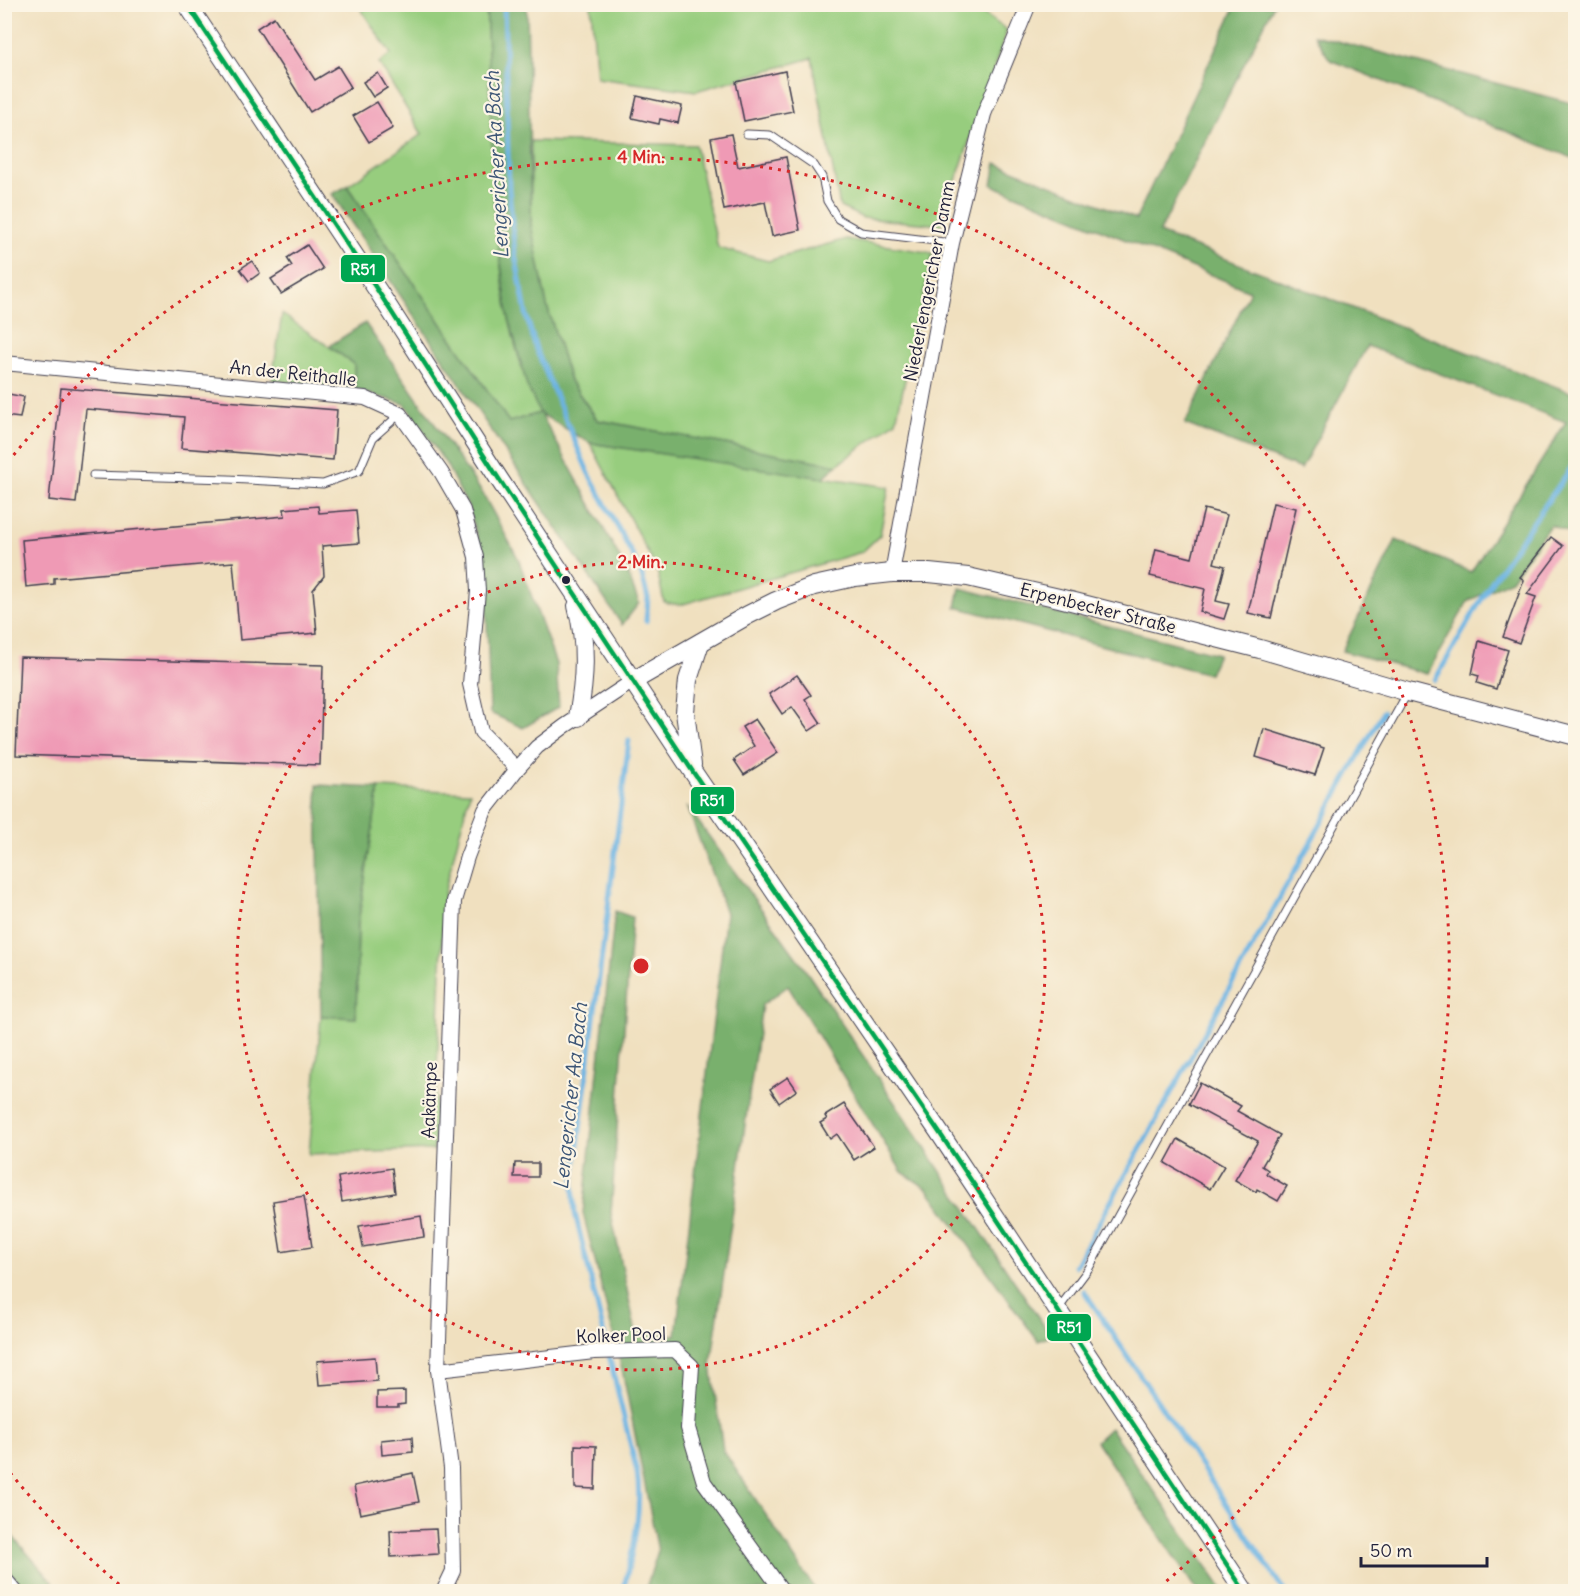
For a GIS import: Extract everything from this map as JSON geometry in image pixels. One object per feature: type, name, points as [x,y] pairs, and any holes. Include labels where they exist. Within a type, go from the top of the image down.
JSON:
[{"type":"main road","points":[[186,4],[378,291],[693,772],[939,1132],[1245,1592]]},
{"type":"main road","name":"Erpenbecker Straße","points":[[633,681],[776,601],[805,590],[855,577],[892,573],[929,573],[968,577],[1007,585],[1260,649],[1408,692],[1575,736]]},
{"type":"main road","points":[[574,592],[584,631],[583,692],[578,717]]},
{"type":"main road","points":[[693,772],[685,712],[688,680],[700,643]]},
{"type":"street","name":"Niederlengericher Damm","points":[[892,573],[952,243],[984,114],[1029,4]]},
{"type":"street","name":"An der Reithalle","points":[[4,363],[365,399],[400,414]]},
{"type":"street","points":[[400,414],[441,472],[463,510],[476,556],[478,591],[470,684],[481,732],[517,769]]},
{"type":"street","name":"Aakämpe","points":[[443,1592],[453,1571],[451,1468],[438,1370],[454,901],[484,810],[517,769],[537,747],[633,681]]},
{"type":"street","name":"Kolker Pool","points":[[438,1370],[594,1352],[675,1350],[692,1366],[688,1428],[704,1482],[783,1592]]},
{"type":"street","points":[[4,1578],[16,1592]]},
{"type":"lane","points":[[747,134],[770,135],[814,165],[822,177],[827,201],[838,219],[861,232],[952,243]]},
{"type":"lane","points":[[93,476],[228,478],[323,484],[359,471],[373,438],[400,414]]},
{"type":"lane","points":[[1058,1310],[1089,1268],[1408,692]]},
{"type":"green space","points":[[358,5],[486,5],[496,210],[503,280],[516,348],[526,381],[540,413],[509,422],[347,186],[422,134],[379,63],[391,54]]},
{"type":"green space","points":[[486,5],[527,5],[531,225],[547,306],[570,381],[597,420],[837,465],[823,478],[590,443],[541,414],[626,569],[639,603],[622,625],[332,194],[347,186],[509,422],[540,413],[527,386],[508,315],[495,221]]},
{"type":"green space","points":[[591,5],[971,5],[1007,30],[941,225],[863,218],[840,207],[812,58],[696,91],[597,78]]},
{"type":"green space","points":[[1236,5],[1274,5],[1159,233],[1575,394],[1575,522],[1570,533],[1550,525],[1511,580],[1468,601],[1427,674],[1342,651],[1396,540],[1471,572],[1566,422],[1367,346],[1301,469],[1185,424],[1250,291],[992,185],[996,163],[1136,219]]},
{"type":"green space","points":[[1314,35],[1575,104],[1575,159],[1330,60]]},
{"type":"green space","points":[[531,141],[695,145],[718,248],[768,261],[846,239],[933,253],[896,421],[837,465],[598,420],[570,381],[547,306],[531,225]]},
{"type":"green space","points":[[282,314],[354,364],[355,390],[272,380]]},
{"type":"green space","points":[[365,323],[483,494],[518,558],[556,664],[559,707],[523,728],[490,713],[486,593],[482,553],[468,507],[446,464],[405,404],[355,390],[354,364],[329,346]]},
{"type":"green space","points":[[590,443],[889,487],[880,535],[862,552],[680,605],[664,602],[657,570]]},
{"type":"green space","points":[[960,588],[1218,654],[1209,674],[956,607]]},
{"type":"green space","points":[[317,785],[379,788],[358,923],[356,1018],[321,1016]]},
{"type":"green space","points":[[379,788],[470,792],[444,894],[434,1150],[309,1154],[321,1016],[356,1018],[358,923]]},
{"type":"green space","points":[[687,806],[809,975],[1051,1336],[1038,1341],[928,1189],[902,1172],[788,986],[762,1005],[711,1365],[723,1450],[816,1591],[645,1591],[658,1551],[623,1374],[583,1213],[615,911],[632,917],[611,1213],[636,1333],[676,1335],[726,913]]},
{"type":"green space","points":[[1110,1428],[1224,1591],[1197,1591],[1096,1441]]},
{"type":"green space","points":[[4,1528],[61,1591],[26,1591],[5,1567]]},
{"type":"building","points":[[274,17],[315,80],[338,66],[351,87],[310,112],[257,28]]},
{"type":"building","points":[[785,71],[793,111],[744,121],[736,82]]},
{"type":"building","points":[[378,73],[387,88],[373,97],[363,82]]},
{"type":"building","points":[[637,96],[682,106],[678,123],[660,119],[659,124],[632,118]]},
{"type":"building","points":[[377,102],[393,128],[369,142],[353,116]]},
{"type":"building","points":[[731,134],[738,167],[786,157],[800,230],[772,236],[765,202],[724,210],[711,138]]},
{"type":"building","points":[[307,245],[323,269],[281,294],[271,279],[292,266],[287,258]]},
{"type":"building","points":[[252,261],[260,273],[249,281],[240,269]]},
{"type":"building","points":[[61,388],[337,410],[333,460],[181,448],[184,417],[86,409],[76,503],[49,500]]},
{"type":"building","points":[[4,393],[24,397],[20,418],[4,416]]},
{"type":"building","points":[[1273,503],[1296,508],[1271,618],[1248,613]]},
{"type":"building","points":[[318,506],[319,513],[356,510],[359,543],[322,546],[324,576],[313,590],[317,633],[240,640],[233,562],[54,578],[54,584],[26,587],[22,540],[285,516],[284,509]]},
{"type":"building","points":[[1204,509],[1227,515],[1214,563],[1225,566],[1216,601],[1229,604],[1224,619],[1200,612],[1205,589],[1150,576],[1156,549],[1192,558]]},
{"type":"building","points":[[1551,537],[1563,546],[1527,594],[1536,597],[1519,643],[1503,637],[1524,580],[1520,577]]},
{"type":"building","points":[[1479,641],[1508,650],[1496,689],[1477,683],[1479,676],[1472,674]]},
{"type":"building","points":[[20,657],[323,665],[320,765],[16,755]]},
{"type":"building","points":[[797,675],[811,695],[805,699],[821,723],[809,731],[792,707],[782,714],[769,694]]},
{"type":"building","points":[[755,719],[778,753],[744,775],[734,760],[754,746],[742,727]]},
{"type":"building","points":[[1264,729],[1324,748],[1315,775],[1256,757]]},
{"type":"building","points":[[788,1077],[797,1090],[779,1103],[770,1089]]},
{"type":"building","points":[[1200,1083],[1241,1106],[1237,1111],[1280,1135],[1262,1166],[1268,1170],[1266,1174],[1287,1186],[1278,1201],[1235,1180],[1258,1141],[1189,1104]]},
{"type":"building","points":[[844,1104],[874,1147],[854,1160],[837,1134],[830,1139],[820,1123],[827,1119],[825,1116]]},
{"type":"building","points":[[1178,1139],[1224,1166],[1210,1189],[1165,1163]]},
{"type":"building","points":[[515,1163],[538,1163],[538,1177],[514,1177]]},
{"type":"building","points":[[392,1168],[395,1193],[342,1202],[338,1177]]},
{"type":"building","points":[[304,1196],[312,1247],[281,1252],[273,1201]]},
{"type":"building","points":[[421,1216],[424,1237],[363,1247],[359,1226]]},
{"type":"building","points":[[375,1357],[377,1381],[319,1385],[317,1361]]},
{"type":"building","points":[[405,1391],[405,1404],[398,1405],[398,1407],[377,1407],[377,1392]]},
{"type":"building","points":[[412,1437],[413,1452],[382,1455],[381,1440]]},
{"type":"building","points":[[575,1445],[596,1446],[595,1489],[575,1488]]},
{"type":"building","points":[[413,1473],[419,1502],[360,1514],[354,1486]]},
{"type":"building","points":[[436,1529],[438,1554],[391,1557],[390,1531]]},
{"type":"waterway","name":"Lengericher Aa Bach","points":[[504,4],[509,189],[515,254],[527,318],[536,349],[588,472],[640,569],[648,598],[646,621]]},
{"type":"waterway","points":[[1435,680],[1492,581],[1576,461]]},
{"type":"waterway","points":[[1075,1266],[1383,712]]},
{"type":"waterway","name":"Lengericher Aa Bach","points":[[623,1592],[638,1517],[637,1472],[575,1213],[573,1185],[629,740]]},
{"type":"waterway","points":[[1084,1291],[1285,1592]]},
{"type":"transit line","name":"R51","points":[[187,4],[693,772],[939,1132],[1245,1592]]}]
